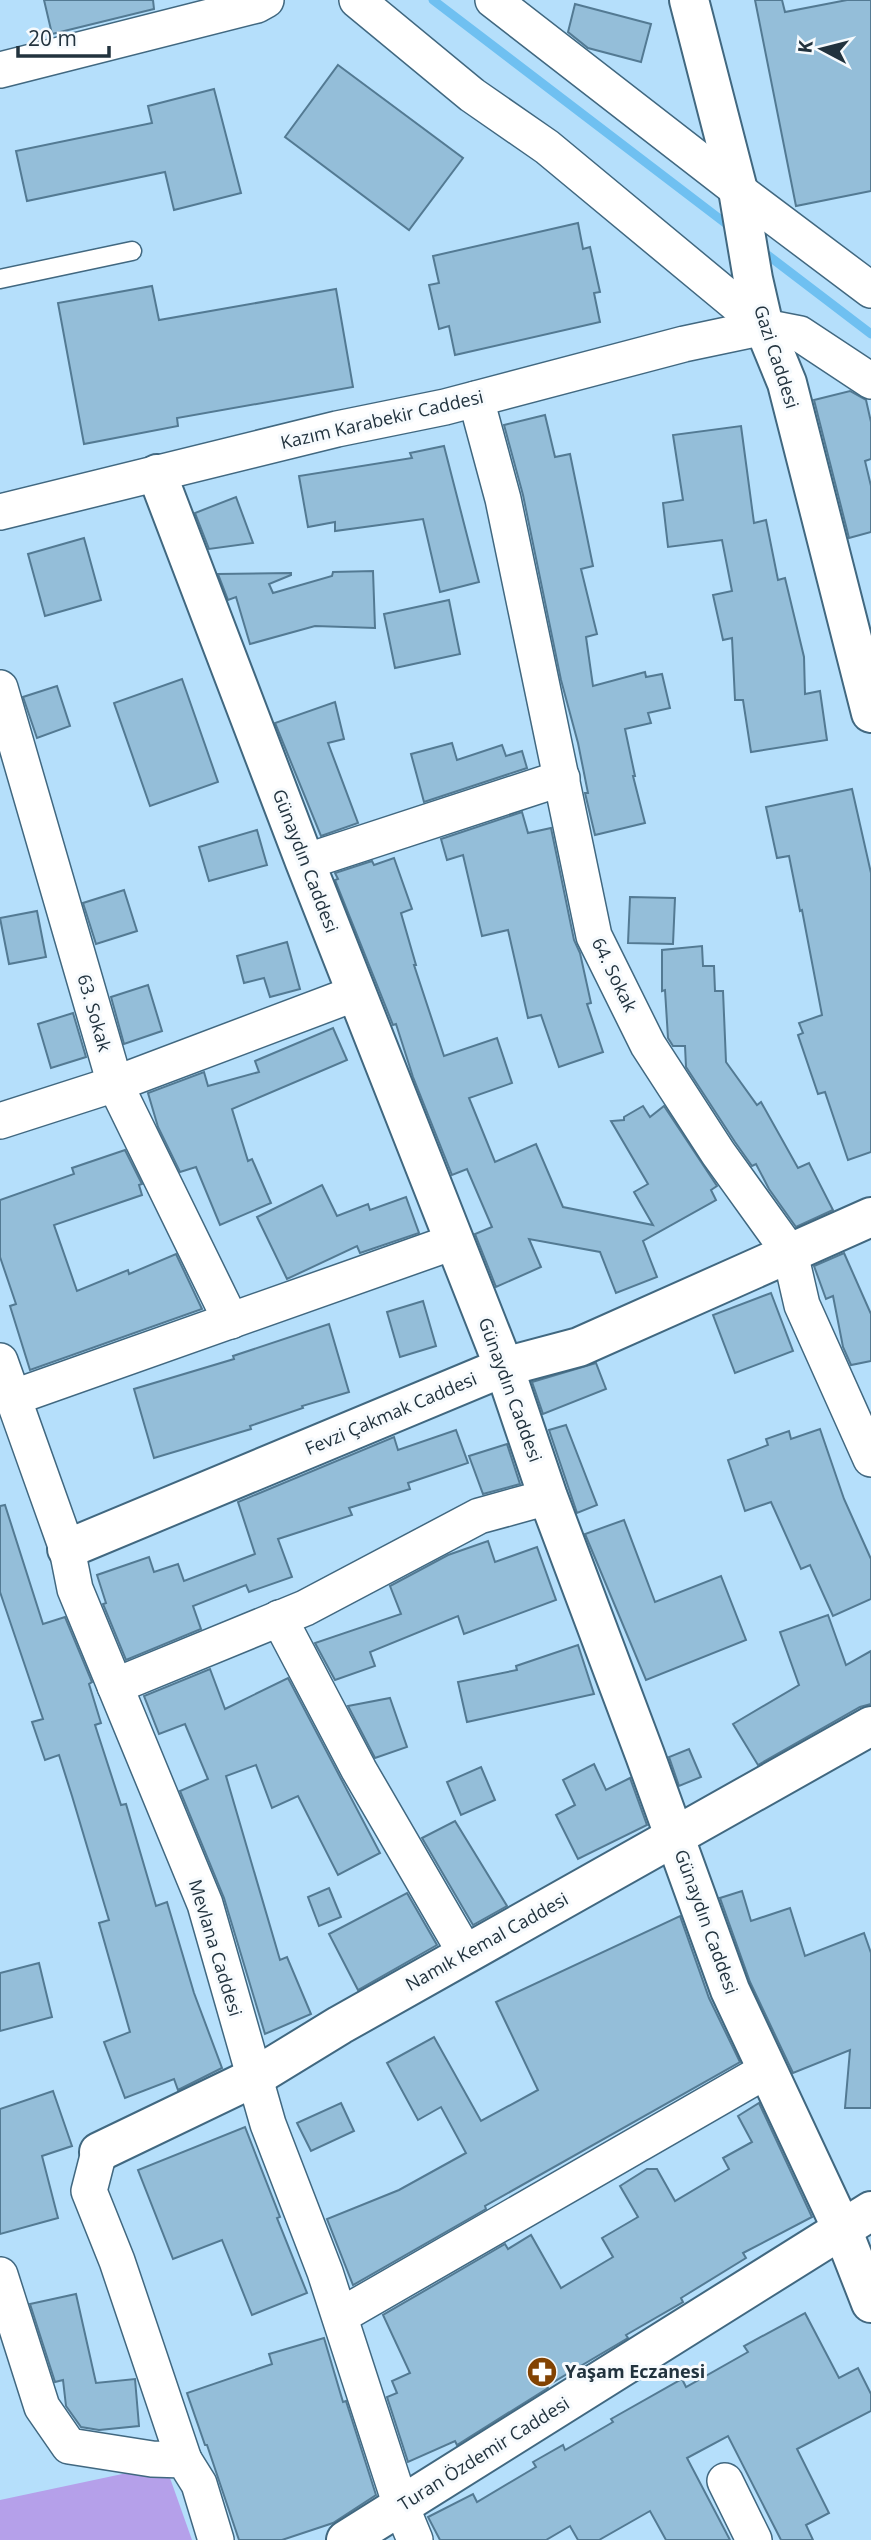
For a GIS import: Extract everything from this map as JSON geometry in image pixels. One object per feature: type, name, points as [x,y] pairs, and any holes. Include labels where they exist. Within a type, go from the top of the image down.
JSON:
[{"type":"street","points":[[0,70],[257,5],[266,0]]},
{"type":"street","points":[[357,0],[472,95],[547,147],[764,327],[800,334],[871,381]]},
{"type":"street","points":[[493,0],[871,290]]},
{"type":"street","name":"Gazi Caddesi","points":[[689,0],[738,190],[764,327],[787,383],[871,713]]},
{"type":"street","name":"Kazım Karabekir Caddesi","points":[[0,512],[337,429],[476,399],[684,344],[764,327]]},
{"type":"street","name":"64. Sokak","points":[[476,399],[503,499],[594,936],[648,1045],[718,1153],[790,1253],[802,1305],[871,1459]]},
{"type":"street","name":"Günaydın Caddesi","points":[[157,474],[305,862],[504,1367],[548,1497],[730,1990],[767,2070],[856,2220],[871,2303]]},
{"type":"street","name":"63. Sokak","points":[[0,688],[115,1084],[231,1321]]},
{"type":"street","points":[[305,862],[562,778]]},
{"type":"street","points":[[0,1121],[115,1084],[356,993]]},
{"type":"street","name":"Fevzi Çakmak Caddesi","points":[[67,1549],[504,1367],[579,1347],[871,1217]]},
{"type":"street","points":[[12,1398],[453,1242]]},
{"type":"street","name":"Mevlana Caddesi","points":[[0,1361],[67,1549],[75,1589],[205,1904],[268,2124],[325,2272],[408,2523]]},
{"type":"street","points":[[115,1686],[305,1608],[479,1516],[548,1497]]},
{"type":"street","points":[[279,1618],[359,1770],[466,1954]]},
{"type":"street","name":"Namık Kemal Caddesi","points":[[99,2152],[255,2077],[340,2025],[871,1726]]},
{"type":"street","points":[[340,2316],[767,2070]]},
{"type":"street","points":[[99,2152],[89,2191],[117,2261],[184,2460],[199,2484],[216,2540]]},
{"type":"street","name":"Turan Özdemir Caddesi","points":[[346,2540],[408,2523],[856,2220]]},
{"type":"street","points":[[0,2275],[42,2407],[69,2446],[152,2459],[184,2460]]},
{"type":"street","points":[[726,2481],[754,2540]]},
{"type":"lane","points":[[0,279],[132,251]]},
{"type":"shaded area","points":[[127,2473],[170,2478],[192,2540],[0,2540],[0,2500]]},
{"type":"building","points":[[44,0],[153,0],[154,9],[52,34]]},
{"type":"building","points":[[755,0],[782,0],[785,12],[847,0],[871,0],[871,191],[796,206]]},
{"type":"building","points":[[575,4],[651,24],[641,62],[588,48],[568,32]]},
{"type":"building","points":[[338,65],[463,158],[409,230],[285,137]]},
{"type":"building","points":[[214,89],[241,193],[174,210],[165,172],[27,201],[16,151],[152,123],[148,106]]},
{"type":"building","points":[[578,223],[583,249],[590,247],[600,292],[594,293],[600,322],[455,355],[449,326],[439,329],[429,285],[439,283],[433,256]]},
{"type":"building","points":[[152,286],[159,320],[336,289],[353,387],[177,418],[178,426],[84,444],[58,303]]},
{"type":"building","points":[[850,391],[866,400],[871,422],[871,459],[865,461],[871,486],[871,532],[849,538],[814,400]]},
{"type":"building","points":[[545,415],[555,457],[570,454],[593,566],[581,569],[597,634],[586,637],[593,686],[645,672],[646,677],[662,674],[670,708],[648,713],[651,723],[625,729],[645,823],[595,835],[585,793],[588,793],[578,743],[561,680],[523,495],[504,425]]},
{"type":"building","points":[[741,426],[754,523],[766,520],[778,580],[785,578],[804,657],[805,694],[820,691],[827,740],[751,752],[743,700],[735,700],[732,638],[723,640],[713,595],[732,591],[722,540],[668,547],[663,503],[683,500],[673,435]]},
{"type":"building","points":[[444,446],[479,582],[440,592],[423,519],[335,531],[335,522],[308,527],[299,476],[412,458],[410,453]]},
{"type":"building","points":[[236,497],[253,543],[209,549],[195,513]]},
{"type":"building","points":[[84,538],[101,600],[45,616],[28,554]]},
{"type":"building","points":[[373,571],[375,628],[315,626],[250,644],[236,597],[228,600],[218,574],[291,573],[269,584],[273,593],[332,576],[333,572]]},
{"type":"building","points":[[449,600],[460,654],[395,668],[384,614]]},
{"type":"building","points":[[182,679],[218,782],[150,806],[114,703]]},
{"type":"building","points":[[57,686],[70,726],[37,738],[23,697]]},
{"type":"building","points":[[335,702],[344,739],[328,743],[358,823],[321,836],[275,723]]},
{"type":"building","points":[[452,743],[457,760],[502,745],[506,756],[522,751],[527,768],[424,802],[411,754]]},
{"type":"building","points":[[852,789],[871,873],[871,1152],[848,1160],[825,1092],[818,1094],[798,1035],[803,1033],[799,1023],[822,1015],[789,856],[777,858],[766,807]]},
{"type":"building","points":[[522,812],[528,833],[551,828],[574,940],[580,953],[591,1003],[587,1004],[603,1052],[559,1067],[541,1015],[528,1018],[508,930],[482,936],[463,855],[447,860],[441,839]]},
{"type":"building","points":[[257,830],[267,865],[209,881],[199,847]]},
{"type":"building","points":[[394,858],[412,909],[401,913],[414,965],[444,1056],[497,1038],[512,1083],[469,1098],[495,1162],[536,1144],[563,1207],[653,1225],[634,1192],[648,1184],[611,1121],[624,1120],[624,1117],[643,1106],[650,1117],[664,1106],[717,1186],[711,1190],[716,1200],[643,1241],[657,1277],[616,1293],[600,1252],[529,1239],[541,1267],[496,1287],[475,1234],[492,1227],[467,1169],[452,1175],[413,1077],[396,1024],[393,1025],[335,880],[338,879],[335,873],[372,861],[374,865]]},
{"type":"building","points":[[124,890],[137,931],[96,944],[83,903]]},
{"type":"building","points":[[630,897],[675,898],[673,944],[628,943]]},
{"type":"building","points":[[37,911],[46,957],[9,964],[0,918]]},
{"type":"building","points":[[287,942],[300,989],[270,997],[264,978],[244,983],[237,956]]},
{"type":"building","points":[[702,946],[703,966],[714,966],[715,991],[723,991],[726,1062],[757,1105],[761,1102],[798,1168],[809,1163],[833,1210],[796,1227],[769,1189],[756,1164],[752,1166],[686,1067],[685,1046],[673,1046],[668,1038],[665,990],[662,991],[662,950]]},
{"type":"building","points":[[148,985],[162,1031],[124,1044],[111,997]]},
{"type":"building","points":[[73,1013],[86,1057],[51,1068],[38,1024]]},
{"type":"building","points":[[333,1028],[347,1060],[232,1109],[248,1161],[252,1159],[271,1203],[220,1225],[196,1167],[180,1172],[158,1127],[148,1093],[204,1072],[208,1086],[259,1072],[255,1061]]},
{"type":"building","points":[[125,1150],[142,1184],[139,1185],[142,1195],[54,1225],[77,1291],[128,1270],[129,1274],[176,1254],[202,1309],[30,1370],[10,1306],[16,1304],[0,1257],[0,1200],[74,1174],[72,1168]]},
{"type":"building","points":[[322,1185],[337,1216],[368,1204],[370,1210],[406,1197],[419,1233],[360,1253],[357,1246],[287,1279],[257,1217]]},
{"type":"building","points":[[844,1253],[871,1314],[871,1361],[851,1365],[843,1347],[833,1296],[826,1299],[814,1266]]},
{"type":"building","points":[[771,1293],[793,1351],[735,1373],[713,1315]]},
{"type":"building","points":[[423,1301],[436,1346],[400,1357],[387,1312]]},
{"type":"building","points":[[329,1324],[349,1392],[302,1406],[303,1408],[250,1426],[251,1429],[154,1458],[134,1389],[234,1359],[233,1356]]},
{"type":"building","points":[[596,1363],[606,1389],[543,1414],[532,1382]]},
{"type":"building","points":[[566,1425],[597,1505],[577,1513],[549,1430]]},
{"type":"building","points":[[820,1429],[844,1499],[871,1559],[871,1599],[833,1616],[810,1565],[801,1569],[771,1502],[745,1511],[728,1460],[768,1445],[766,1439],[789,1431],[791,1439]]},
{"type":"building","points":[[456,1430],[468,1463],[408,1483],[410,1489],[349,1508],[352,1515],[278,1539],[292,1577],[249,1592],[246,1585],[193,1606],[201,1629],[126,1660],[103,1604],[106,1603],[97,1575],[149,1557],[154,1572],[178,1564],[184,1581],[255,1554],[238,1502],[394,1437],[398,1450]]},
{"type":"building","points":[[507,1444],[520,1484],[483,1494],[469,1456]]},
{"type":"building","points":[[5,1505],[43,1624],[65,1617],[92,1682],[89,1684],[101,1723],[95,1725],[121,1805],[126,1804],[156,1906],[167,1902],[194,1993],[222,2068],[178,2090],[174,2079],[125,2098],[104,2042],[130,2032],[99,1923],[109,1920],[59,1755],[45,1760],[32,1722],[43,1719],[0,1592],[0,1506]]},
{"type":"building","points":[[624,1520],[655,1602],[721,1576],[746,1640],[646,1680],[585,1534]]},
{"type":"building","points":[[488,1541],[495,1562],[537,1547],[556,1600],[464,1634],[458,1616],[370,1652],[375,1666],[335,1680],[315,1643],[401,1614],[390,1586],[448,1555]]},
{"type":"building","points":[[828,1615],[846,1665],[871,1651],[871,1704],[860,1707],[758,1765],[733,1724],[799,1685],[780,1632]]},
{"type":"building","points":[[578,1645],[594,1694],[467,1722],[458,1682],[517,1670],[516,1666]]},
{"type":"building","points":[[210,1669],[225,1709],[288,1678],[380,1853],[338,1875],[298,1796],[272,1808],[256,1765],[226,1776],[280,1960],[287,1957],[311,2014],[265,2034],[224,1898],[180,1791],[208,1779],[185,1724],[159,1734],[144,1696]]},
{"type":"building","points":[[390,1698],[407,1747],[375,1758],[348,1706]]},
{"type":"building","points":[[689,1749],[701,1777],[679,1786],[669,1757]]},
{"type":"building","points":[[594,1764],[606,1790],[630,1778],[647,1825],[578,1859],[556,1815],[575,1805],[563,1780]]},
{"type":"building","points":[[481,1767],[495,1800],[461,1815],[447,1782]]},
{"type":"building","points":[[455,1821],[507,1906],[473,1925],[422,1838]]},
{"type":"building","points":[[329,1888],[341,1917],[319,1926],[308,1897]]},
{"type":"building","points":[[742,1891],[751,1921],[790,1908],[805,1956],[864,1933],[871,1953],[871,2108],[845,2108],[850,2050],[793,2073],[750,1982],[720,1898]]},
{"type":"building","points":[[407,1893],[437,1945],[358,1990],[329,1934]]},
{"type":"building","points":[[680,1916],[709,1998],[740,2062],[485,2206],[486,2209],[353,2285],[327,2219],[399,2190],[466,2153],[441,2107],[418,2120],[387,2063],[434,2037],[481,2121],[538,2090],[496,2002]]},
{"type":"building","points":[[39,1963],[52,2017],[0,2031],[0,1973]]},
{"type":"building","points":[[53,2091],[72,2146],[42,2156],[58,2218],[0,2234],[0,2109]]},
{"type":"building","points":[[341,2103],[354,2131],[311,2151],[297,2123]]},
{"type":"building","points":[[759,2103],[812,2217],[743,2253],[746,2258],[681,2298],[683,2302],[626,2335],[628,2338],[547,2386],[548,2388],[457,2445],[455,2441],[408,2462],[387,2397],[397,2393],[392,2381],[410,2373],[383,2315],[505,2244],[508,2249],[531,2235],[561,2288],[613,2257],[602,2238],[638,2217],[620,2186],[647,2169],[657,2169],[675,2201],[729,2169],[723,2158],[752,2142],[738,2116]]},
{"type":"building","points":[[245,2127],[307,2293],[252,2315],[222,2240],[173,2259],[138,2170]]},
{"type":"building","points":[[76,2294],[96,2383],[135,2379],[139,2426],[99,2430],[81,2427],[66,2406],[63,2380],[55,2382],[30,2304]]},
{"type":"building","points":[[805,2313],[839,2378],[858,2368],[871,2394],[871,2411],[797,2449],[829,2513],[806,2525],[813,2540],[781,2540],[728,2436],[687,2458],[730,2540],[666,2540],[650,2511],[599,2540],[578,2540],[570,2526],[546,2540],[440,2540],[428,2517],[473,2494],[477,2502],[536,2467],[533,2462],[563,2445],[565,2450],[613,2422],[611,2419],[682,2379],[686,2387],[748,2352],[744,2346]]},
{"type":"building","points":[[324,2338],[376,2495],[333,2523],[282,2540],[239,2540],[187,2393],[272,2364],[269,2354]]},
{"type":"waterway","points":[[433,0],[733,229]]},
{"type":"waterway","points":[[761,250],[871,334]]},
{"type":"place","name":"Yaşam Eczanesi","points":[[542,2372]]}]
